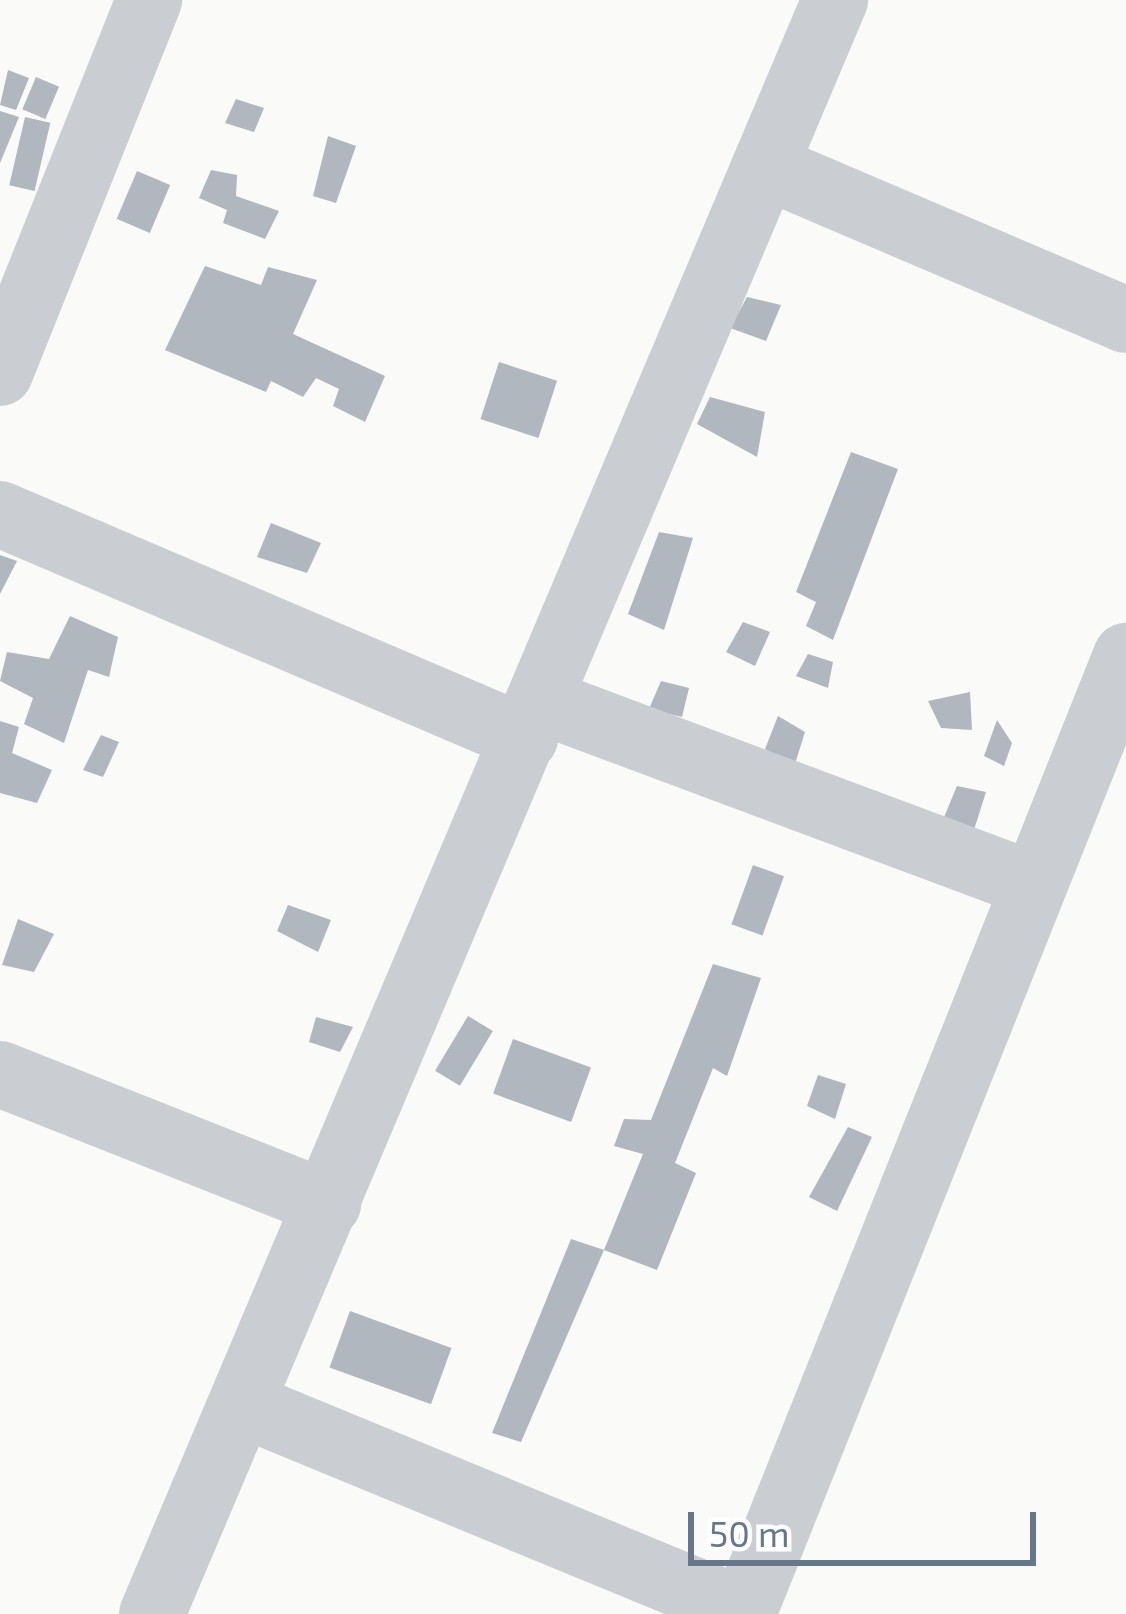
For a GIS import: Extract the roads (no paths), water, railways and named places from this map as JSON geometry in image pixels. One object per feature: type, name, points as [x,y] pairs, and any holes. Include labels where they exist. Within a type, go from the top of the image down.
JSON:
[{"type":"street","points":[[0,373],[149,0]]},
{"type":"street","points":[[152,1614],[835,0]]},
{"type":"street","points":[[765,166],[1126,320]]},
{"type":"street","points":[[0,514],[533,719],[1034,885]]},
{"type":"street","points":[[242,1404],[743,1612],[1126,656]]},
{"type":"street","points":[[0,1074],[328,1204]]}]
